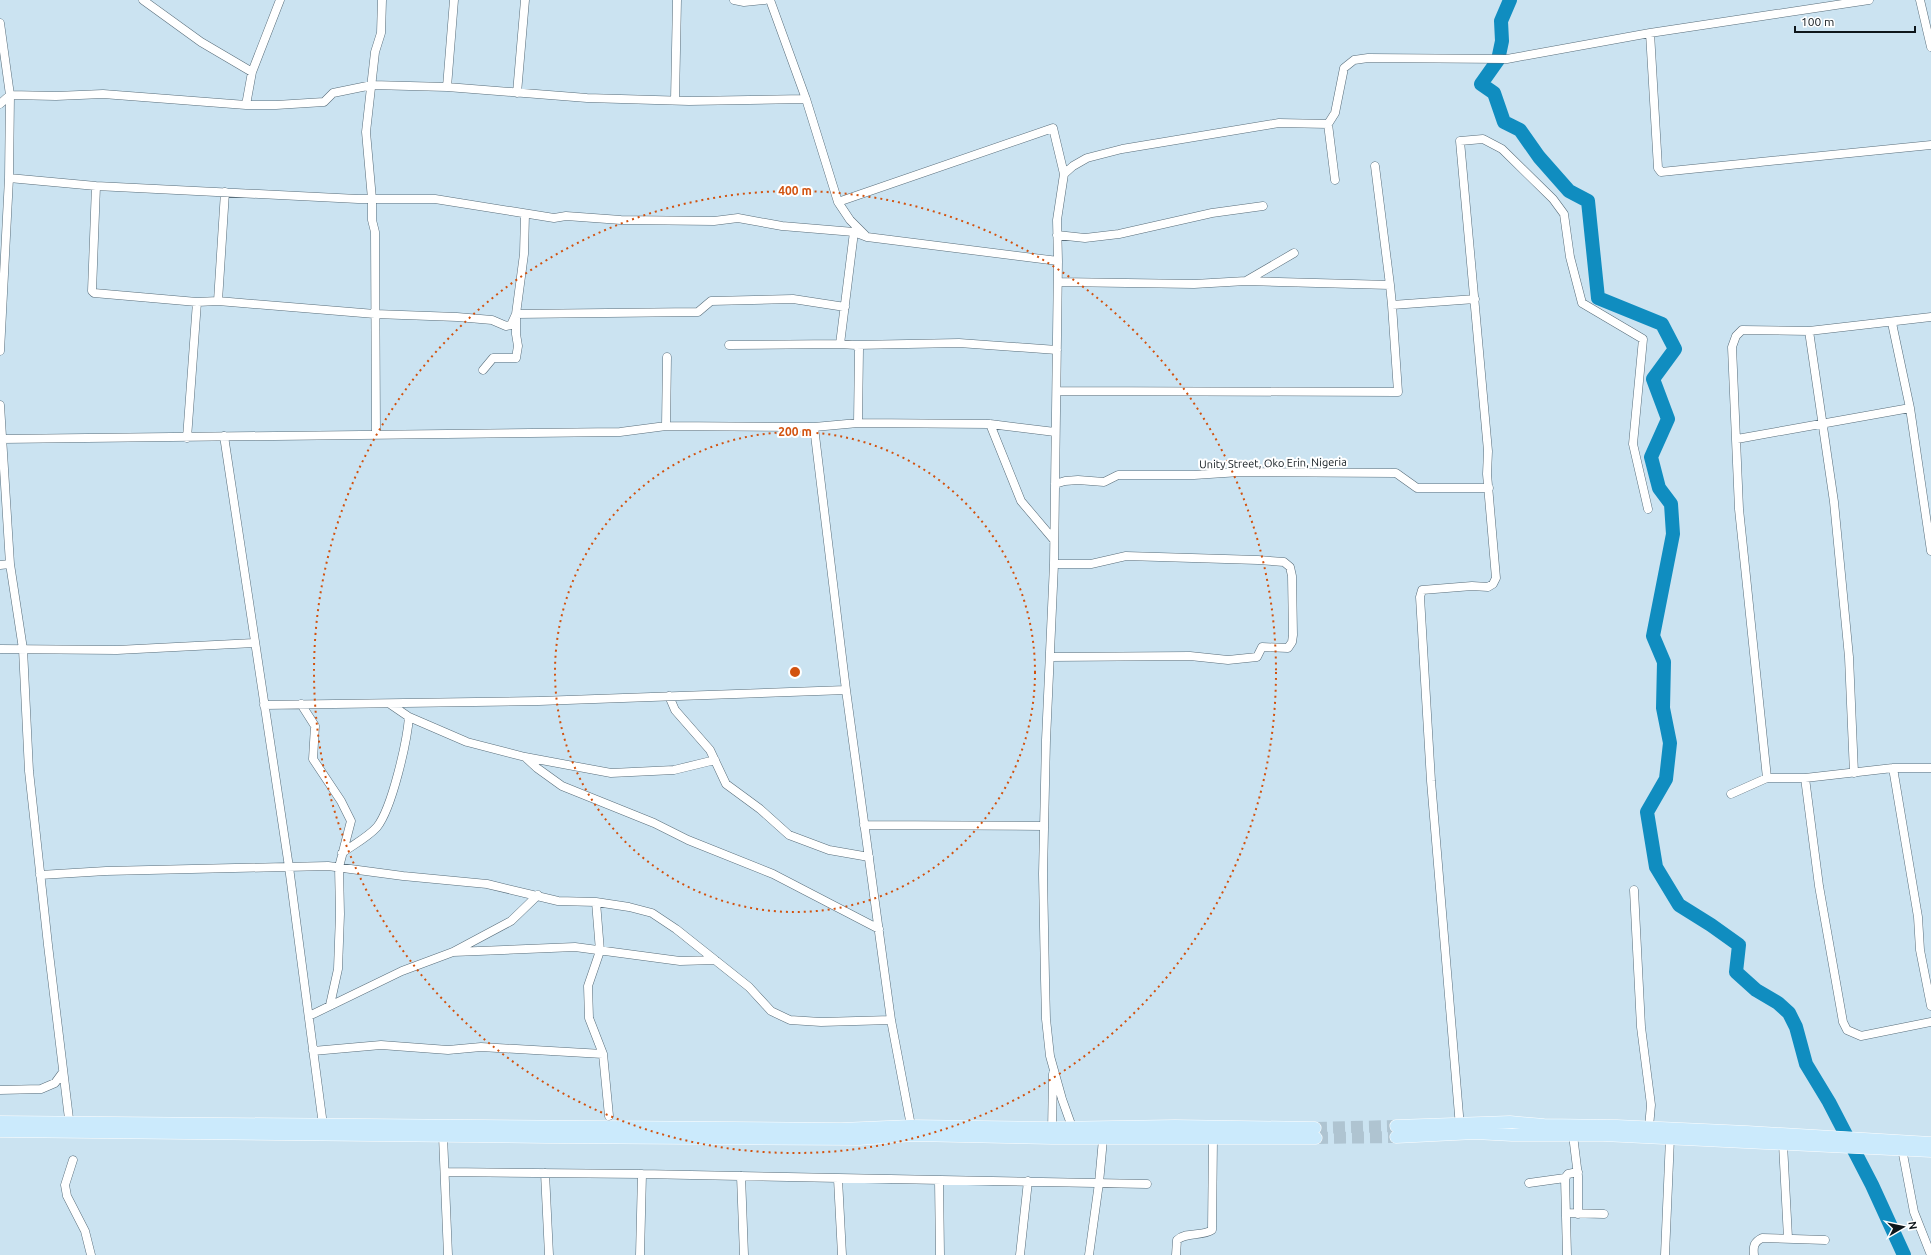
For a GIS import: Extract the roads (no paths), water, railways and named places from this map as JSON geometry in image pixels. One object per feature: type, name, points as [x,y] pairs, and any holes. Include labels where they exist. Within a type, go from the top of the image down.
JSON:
[{"type":"main road","points":[[0,1122],[70,1128],[443,1136],[828,1139],[912,1131]]},
{"type":"main road","points":[[1396,1132],[1460,1129],[1510,1122],[1544,1125],[1649,1127],[1855,1143],[1931,1151]]},
{"type":"main road","points":[[0,1131],[70,1128],[323,1125],[833,1129],[1052,1133],[1103,1139],[1213,1138],[1316,1133],[1174,1126],[1072,1127],[1052,1133]]},
{"type":"main road","points":[[1460,1129],[1783,1144],[1840,1142]]},
{"type":"main road","points":[[1855,1143],[1931,1143]]},
{"type":"street","points":[[143,0],[201,42],[252,72]]},
{"type":"street","points":[[246,105],[252,72],[280,0]]},
{"type":"street","points":[[376,434],[375,232],[372,220],[372,199],[366,132],[375,52],[381,33],[382,0]]},
{"type":"street","points":[[446,87],[454,0]]},
{"type":"street","points":[[517,93],[525,0]]},
{"type":"street","points":[[675,100],[677,0]]},
{"type":"street","points":[[734,0],[744,2],[765,0]]},
{"type":"street","points":[[770,0],[806,99],[838,202],[850,220],[867,237]]},
{"type":"street","points":[[1335,180],[1328,124],[1335,113],[1344,68],[1354,60],[1368,58],[1507,59],[1650,33],[1869,0]]},
{"type":"street","points":[[1920,0],[1931,47]]},
{"type":"street","points":[[0,23],[10,95],[8,178],[3,200],[2,312],[0,351]]},
{"type":"street","points":[[1650,33],[1658,168],[1661,172],[1931,145]]},
{"type":"street","points":[[10,95],[56,96],[103,94],[246,105],[324,102],[333,93],[372,85],[446,87],[587,98],[675,100],[806,99]]},
{"type":"street","points":[[0,104],[3,103],[10,95]]},
{"type":"street","points":[[1064,174],[1073,166],[1087,158],[1122,149],[1279,123],[1328,124]]},
{"type":"street","points":[[838,202],[1052,128],[1064,174],[1057,220],[1059,282],[1057,350],[1058,392],[1055,432],[1054,564],[1046,740],[1044,826],[1046,1019],[1053,1069],[1072,1127]]},
{"type":"street","points":[[1460,1129],[1444,922],[1431,781],[1420,596],[1422,590],[1488,587],[1493,584],[1496,578],[1489,488],[1488,451],[1460,140],[1484,139],[1502,149],[1553,199],[1564,214],[1570,257],[1582,304],[1643,339],[1633,444],[1648,509]]},
{"type":"street","points":[[1058,392],[1398,392],[1390,285],[1375,166]]},
{"type":"street","points":[[8,178],[96,186],[358,199],[435,199],[554,218],[566,216],[621,220],[714,221],[738,218],[782,226],[854,232],[867,237],[1058,261]]},
{"type":"street","points":[[96,186],[92,293],[197,302],[218,301],[375,314],[457,317],[492,320],[506,326],[511,326],[516,314]]},
{"type":"street","points":[[218,301],[225,192]]},
{"type":"street","points":[[1057,236],[1085,238],[1118,234],[1212,213],[1264,206]]},
{"type":"street","points":[[483,370],[493,358],[516,358],[518,346],[516,334],[516,314],[524,254],[525,214]]},
{"type":"street","points":[[840,344],[854,232]]},
{"type":"street","points":[[1246,281],[1294,254]]},
{"type":"street","points":[[1059,282],[1194,284],[1246,281],[1390,285]]},
{"type":"street","points":[[516,314],[698,312],[711,301],[793,299],[845,306]]},
{"type":"street","points":[[1392,305],[1475,299]]},
{"type":"street","points":[[187,438],[197,302]]},
{"type":"street","points":[[1767,778],[1748,610],[1739,509],[1732,347],[1736,336],[1742,330],[1809,331],[1892,323],[1931,317]]},
{"type":"street","points":[[1892,323],[1910,408],[1931,551]]},
{"type":"street","points":[[1809,331],[1834,502],[1849,657],[1854,773]]},
{"type":"street","points":[[729,345],[959,343],[1057,350]]},
{"type":"street","points":[[856,345],[859,349],[858,423]]},
{"type":"street","points":[[666,426],[667,357]]},
{"type":"street","points":[[0,405],[10,564],[23,649],[27,745],[40,875],[70,1128]]},
{"type":"street","points":[[1737,439],[1910,408]]},
{"type":"street","points":[[2,440],[620,432],[666,426],[814,427],[858,423],[990,424],[1055,432]]},
{"type":"street","points":[[990,424],[1021,501],[1054,540]]},
{"type":"street","points":[[814,427],[846,690],[891,1020],[912,1131]]},
{"type":"street","points":[[224,436],[289,868],[323,1125]]},
{"type":"street","name":"Unity Street, Oko Erin, Nigeria","points":[[1055,484],[1071,480],[1104,482],[1118,475],[1271,472],[1396,473],[1417,488],[1489,488]]},
{"type":"street","points":[[1050,657],[1182,656],[1228,660],[1257,657],[1262,647],[1288,648],[1292,642],[1293,635],[1292,576],[1290,567],[1284,562],[1126,556],[1091,564],[1054,564]]},
{"type":"street","points":[[0,565],[10,564]]},
{"type":"street","points":[[0,649],[117,650],[254,643]]},
{"type":"street","points":[[264,705],[390,704],[846,690]]},
{"type":"street","points":[[669,696],[675,710],[710,750],[726,784],[760,809],[789,835],[829,850],[869,857]]},
{"type":"street","points":[[301,704],[314,726],[313,760],[341,801],[351,821],[339,867],[340,914],[338,969],[330,1005]]},
{"type":"street","points":[[390,704],[409,717],[467,742],[525,757],[611,773],[674,770],[715,760]]},
{"type":"street","points":[[342,853],[377,827],[387,805],[401,763],[408,732],[409,717]]},
{"type":"street","points":[[525,757],[537,768],[562,786],[654,823],[688,840],[773,874],[879,929]]},
{"type":"street","points":[[1893,768],[1917,910],[1920,950],[1931,1006]]},
{"type":"street","points":[[1731,794],[1767,778],[1805,778],[1893,768],[1931,768]]},
{"type":"street","points":[[1805,778],[1819,886],[1842,1022],[1847,1030],[1861,1036],[1931,1022]]},
{"type":"street","points":[[864,825],[1044,826]]},
{"type":"street","points":[[40,875],[106,871],[339,867],[403,876],[487,884],[558,901],[596,902],[629,907],[652,913],[716,960],[749,987],[771,1011],[790,1020],[821,1022],[891,1020]]},
{"type":"street","points":[[1634,890],[1641,1027],[1651,1105],[1649,1127]]},
{"type":"street","points":[[309,1016],[402,971],[453,952],[511,921],[538,895]]},
{"type":"street","points":[[596,902],[600,951],[588,986],[589,1018],[603,1054],[609,1116]]},
{"type":"street","points":[[453,952],[575,947],[680,962],[716,960]]},
{"type":"street","points":[[313,1051],[381,1045],[448,1050],[481,1048],[603,1054]]},
{"type":"street","points":[[1052,1133],[1051,1093],[1053,1069]]},
{"type":"street","points":[[0,1090],[41,1089],[55,1083],[63,1072]]},
{"type":"street","points":[[1574,1135],[1578,1172],[1578,1214]]},
{"type":"street","points":[[443,1136],[448,1255]]},
{"type":"street","points":[[1176,1255],[1177,1240],[1181,1236],[1207,1234],[1212,1230],[1213,1138]]},
{"type":"street","points":[[1665,1255],[1670,1138]]},
{"type":"street","points":[[1089,1255],[1099,1183],[1103,1139]]},
{"type":"street","points":[[1783,1144],[1788,1238]]},
{"type":"street","points":[[1902,1149],[1914,1212],[1931,1255]]},
{"type":"street","points":[[72,1160],[65,1185],[67,1196],[85,1231],[90,1255]]},
{"type":"street","points":[[445,1172],[642,1174],[1147,1184]]},
{"type":"street","points":[[1529,1183],[1565,1178],[1568,1174],[1578,1172]]},
{"type":"street","points":[[545,1173],[549,1255]]},
{"type":"street","points":[[640,1255],[642,1174]]},
{"type":"street","points":[[741,1176],[744,1255]]},
{"type":"street","points":[[1565,1178],[1567,1255]]},
{"type":"street","points":[[838,1179],[842,1255]]},
{"type":"street","points":[[939,1180],[940,1255]]},
{"type":"street","points":[[1020,1255],[1028,1181]]},
{"type":"street","points":[[1567,1213],[1604,1214]]},
{"type":"street","points":[[1754,1255],[1753,1246],[1756,1241],[1762,1238],[1825,1240]]},
{"type":"waterway","points":[[1510,0],[1501,21],[1502,41],[1498,60],[1481,84],[1494,93],[1504,122],[1520,130],[1539,157],[1569,191],[1588,201],[1598,298],[1662,324],[1675,349],[1653,379],[1668,419],[1651,457],[1659,488],[1671,504],[1673,534],[1653,636],[1664,662],[1663,708],[1670,743],[1666,779],[1647,812],[1656,867],[1679,905],[1739,945],[1736,972],[1756,990],[1778,1003],[1789,1013],[1796,1027],[1806,1064],[1829,1102],[1872,1185],[1904,1255]]},
{"type":"tunnel","points":[[1315,1128],[1396,1126]]},
{"type":"tunnel","points":[[1316,1138],[1396,1137]]}]
